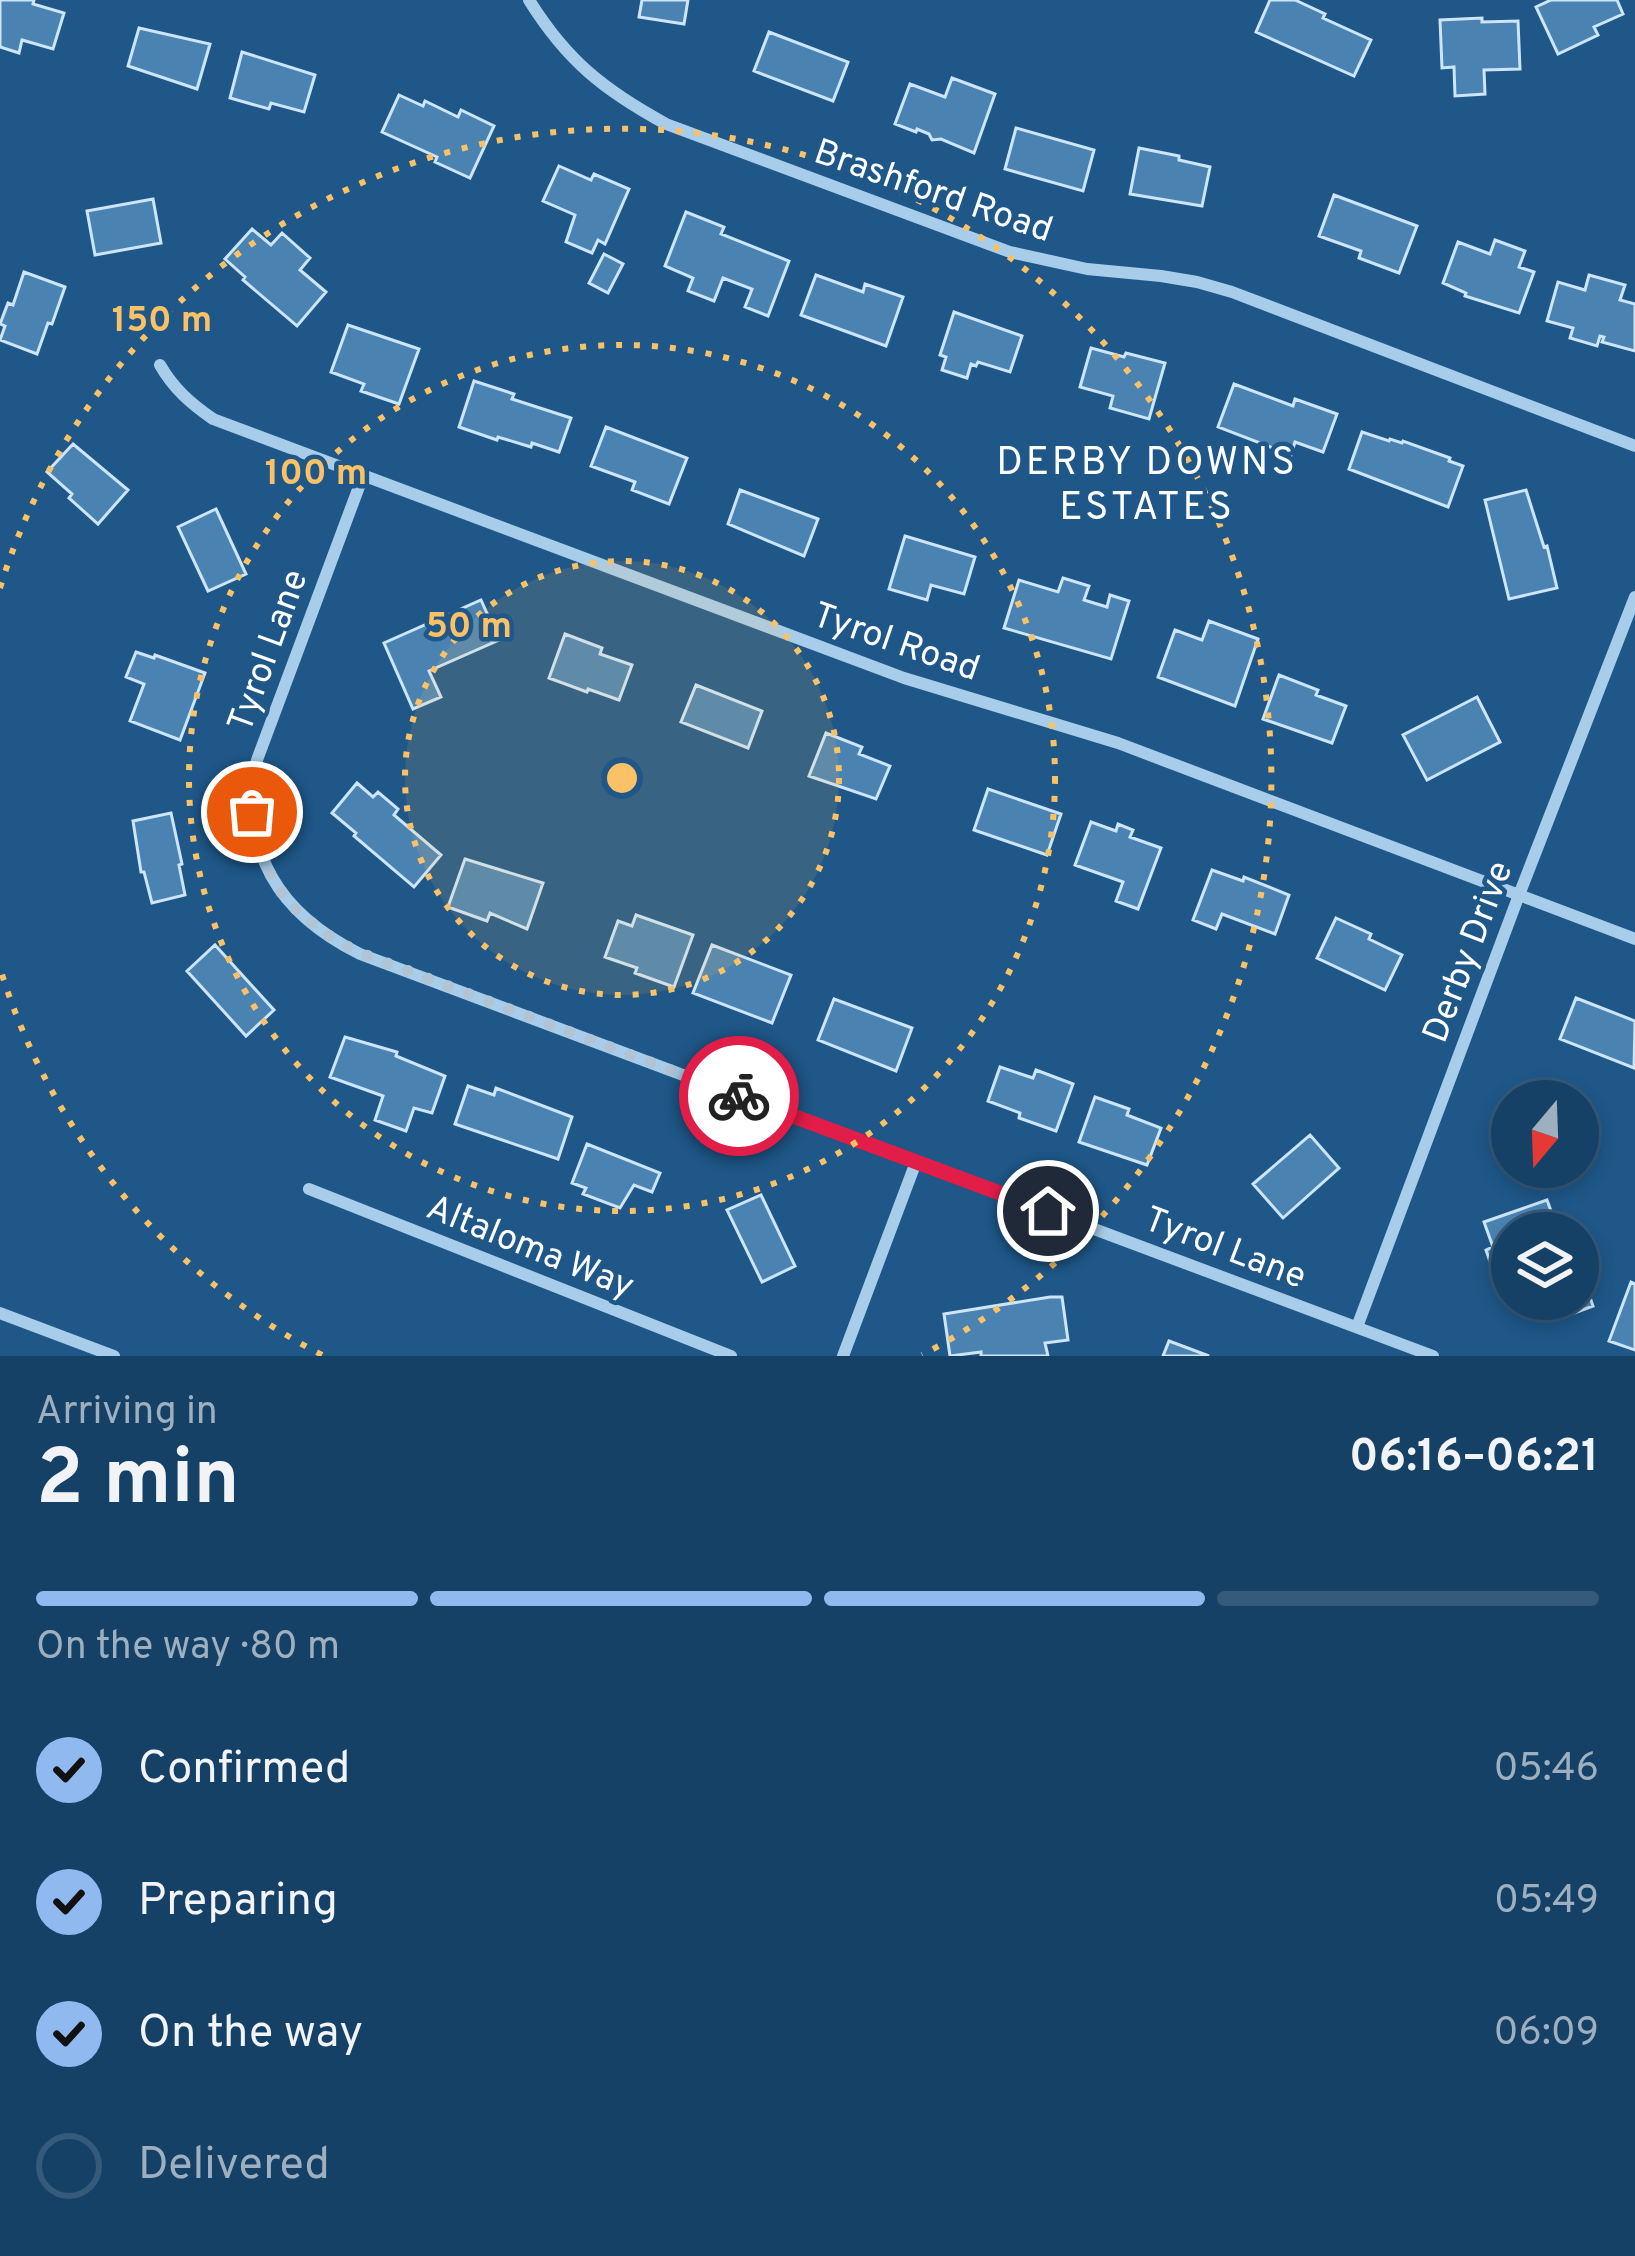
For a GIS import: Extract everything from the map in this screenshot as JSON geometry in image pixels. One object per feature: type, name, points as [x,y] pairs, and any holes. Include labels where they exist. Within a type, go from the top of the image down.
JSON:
[{"type":"street","name":"Brashford Road","points":[[529,0],[548,31],[586,73],[666,124],[1010,252],[1087,269],[1162,275],[1232,292],[1635,446]]},
{"type":"street","name":"Tyrol Road","points":[[160,364],[187,400],[213,419],[904,678],[1118,742],[1635,939]]},
{"type":"street","name":"Tyrol Lane","points":[[363,476],[257,760],[252,785],[255,836],[274,883],[290,905],[333,940],[360,953],[1433,1356]]},
{"type":"street","name":"Derby Drive","points":[[1357,1327],[1635,597]]},
{"type":"street","points":[[843,1356],[916,1162]]},
{"type":"street","name":"Altaloma Way","points":[[309,1189],[731,1356]]},
{"type":"street","points":[[0,1313],[114,1356]]},
{"type":"building","points":[[0,0],[34,0],[33,4],[64,13],[53,49],[22,40],[19,53],[0,47]]},
{"type":"building","points":[[642,0],[688,0],[684,24],[639,17]]},
{"type":"building","points":[[1270,0],[1295,0],[1371,40],[1354,76],[1256,32]]},
{"type":"building","points":[[1551,0],[1617,0],[1623,14],[1594,27],[1598,35],[1558,54],[1536,7]]},
{"type":"building","points":[[1482,18],[1482,22],[1518,21],[1520,69],[1484,70],[1485,94],[1455,96],[1454,67],[1442,68],[1440,20]]},
{"type":"building","points":[[139,28],[210,44],[197,89],[128,66]]},
{"type":"building","points":[[769,32],[848,62],[833,101],[754,71]]},
{"type":"building","points":[[242,52],[315,75],[304,112],[230,98]]},
{"type":"building","points":[[952,78],[995,94],[974,153],[895,124],[910,84],[945,97]]},
{"type":"building","points":[[399,95],[458,117],[461,110],[494,126],[470,178],[382,132]]},
{"type":"building","points":[[1016,128],[1094,150],[1083,191],[1005,169]]},
{"type":"building","points":[[1139,148],[1210,167],[1202,206],[1130,194]]},
{"type":"building","points":[[559,166],[629,189],[605,244],[598,240],[592,253],[566,242],[575,215],[543,201]]},
{"type":"building","points":[[1334,195],[1417,226],[1399,273],[1359,258],[1361,251],[1319,236]]},
{"type":"building","points":[[153,199],[161,243],[95,255],[87,211]]},
{"type":"building","points":[[686,212],[724,227],[721,234],[789,261],[768,316],[745,307],[752,289],[723,278],[714,301],[688,291],[693,278],[665,266]]},
{"type":"building","points":[[252,229],[271,245],[282,233],[310,258],[300,270],[326,292],[297,326],[225,259]]},
{"type":"building","points":[[1495,240],[1525,251],[1519,267],[1534,272],[1519,313],[1465,296],[1443,283],[1458,242],[1490,254]]},
{"type":"building","points":[[604,254],[623,264],[608,293],[589,283]]},
{"type":"building","points":[[24,272],[65,287],[37,354],[0,340],[5,326],[0,324],[8,303],[13,305]]},
{"type":"building","points":[[816,275],[863,292],[865,284],[903,297],[886,346],[801,315]]},
{"type":"building","points":[[1589,275],[1625,285],[1620,300],[1635,304],[1635,351],[1602,342],[1600,336],[1597,346],[1570,338],[1573,328],[1547,321],[1558,282],[1585,290]]},
{"type":"building","points":[[954,312],[1022,336],[1010,372],[978,362],[971,364],[967,378],[942,370],[946,357],[940,355]]},
{"type":"building","points":[[348,325],[419,349],[399,404],[361,391],[364,384],[331,372]]},
{"type":"building","points":[[1091,348],[1165,363],[1149,419],[1110,408],[1113,396],[1080,387]]},
{"type":"building","points":[[474,381],[571,418],[559,452],[459,427]]},
{"type":"building","points":[[1234,384],[1293,406],[1295,399],[1337,414],[1323,452],[1295,442],[1291,455],[1218,427]]},
{"type":"building","points":[[606,427],[687,458],[669,504],[632,490],[635,482],[591,466]]},
{"type":"building","points":[[1362,432],[1403,441],[1463,466],[1448,507],[1349,469]]},
{"type":"building","points":[[73,444],[128,490],[98,524],[47,472]]},
{"type":"building","points":[[740,490],[818,519],[804,556],[728,524]]},
{"type":"building","points":[[1526,490],[1557,588],[1509,599],[1485,500]]},
{"type":"building","points":[[216,509],[246,574],[208,591],[178,527]]},
{"type":"building","points":[[905,536],[975,557],[964,594],[931,585],[927,600],[889,589]]},
{"type":"building","points":[[1063,578],[1089,586],[1084,600],[1107,607],[1110,595],[1129,601],[1111,659],[1004,628],[1019,580],[1058,592]]},
{"type":"building","points":[[481,600],[499,640],[429,671],[441,697],[413,709],[384,643]]},
{"type":"building","points":[[1209,621],[1258,639],[1235,706],[1158,677],[1175,630],[1202,640]]},
{"type":"building","points":[[565,634],[632,665],[619,700],[549,678]]},
{"type":"building","points":[[136,652],[205,673],[180,740],[130,721],[144,684],[126,677]]},
{"type":"building","points":[[1279,675],[1346,706],[1332,743],[1263,719]]},
{"type":"building","points":[[696,685],[762,711],[748,748],[681,722]]},
{"type":"building","points":[[1477,697],[1500,742],[1427,780],[1403,735]]},
{"type":"building","points":[[826,733],[862,747],[859,754],[890,766],[876,799],[809,776]]},
{"type":"building","points":[[357,783],[373,797],[378,792],[398,809],[394,815],[441,855],[414,887],[332,813]]},
{"type":"building","points":[[988,789],[1061,814],[1047,855],[974,830]]},
{"type":"building","points":[[171,813],[185,895],[152,903],[141,872],[133,821]]},
{"type":"building","points":[[1091,822],[1116,831],[1118,824],[1133,830],[1130,837],[1161,848],[1138,909],[1116,901],[1123,882],[1075,865]]},
{"type":"building","points":[[465,859],[543,883],[527,929],[490,913],[487,921],[448,907]]},
{"type":"building","points":[[1212,870],[1289,895],[1275,934],[1222,914],[1216,929],[1193,920]]},
{"type":"building","points":[[636,915],[693,935],[674,987],[605,957],[618,921],[632,926]]},
{"type":"building","points":[[1336,918],[1402,955],[1385,990],[1317,958]]},
{"type":"building","points":[[215,945],[274,1010],[246,1036],[187,971]]},
{"type":"building","points":[[712,945],[791,975],[772,1023],[693,993]]},
{"type":"building","points":[[1576,998],[1635,1021],[1634,1068],[1560,1039]]},
{"type":"building","points":[[834,999],[912,1028],[896,1071],[818,1040]]},
{"type":"building","points":[[345,1037],[397,1052],[396,1056],[445,1076],[432,1113],[414,1108],[406,1131],[375,1120],[383,1096],[330,1077]]},
{"type":"building","points":[[1000,1067],[1033,1078],[1036,1070],[1073,1084],[1056,1131],[988,1101]]},
{"type":"building","points":[[468,1086],[494,1095],[496,1088],[572,1117],[558,1159],[455,1124]]},
{"type":"building","points":[[1095,1097],[1161,1128],[1147,1165],[1079,1142]]},
{"type":"building","points":[[1310,1135],[1339,1168],[1283,1218],[1253,1184]]},
{"type":"building","points":[[587,1144],[660,1173],[652,1192],[634,1185],[620,1208],[583,1194],[586,1188],[572,1183]]},
{"type":"building","points":[[761,1195],[795,1266],[762,1282],[727,1210]]},
{"type":"building","points":[[1547,1200],[1551,1212],[1513,1212]]},
{"type":"building","points":[[1631,1282],[1635,1284],[1635,1350],[1609,1341]]},
{"type":"building","points":[[1062,1297],[1068,1340],[1045,1343],[1048,1356],[981,1356],[981,1352],[950,1356],[944,1314]]},
{"type":"building","points":[[1169,1341],[1209,1356],[1163,1356]]},
{"type":"way so far","points":[[252,812],[262,859],[274,883],[290,905],[333,940],[739,1096]]},
{"type":"district","name":"DERBY DOWNS ESTATES","points":[[1147,482]]},
{"type":"route","points":[[739,1096],[1048,1211]]}]
